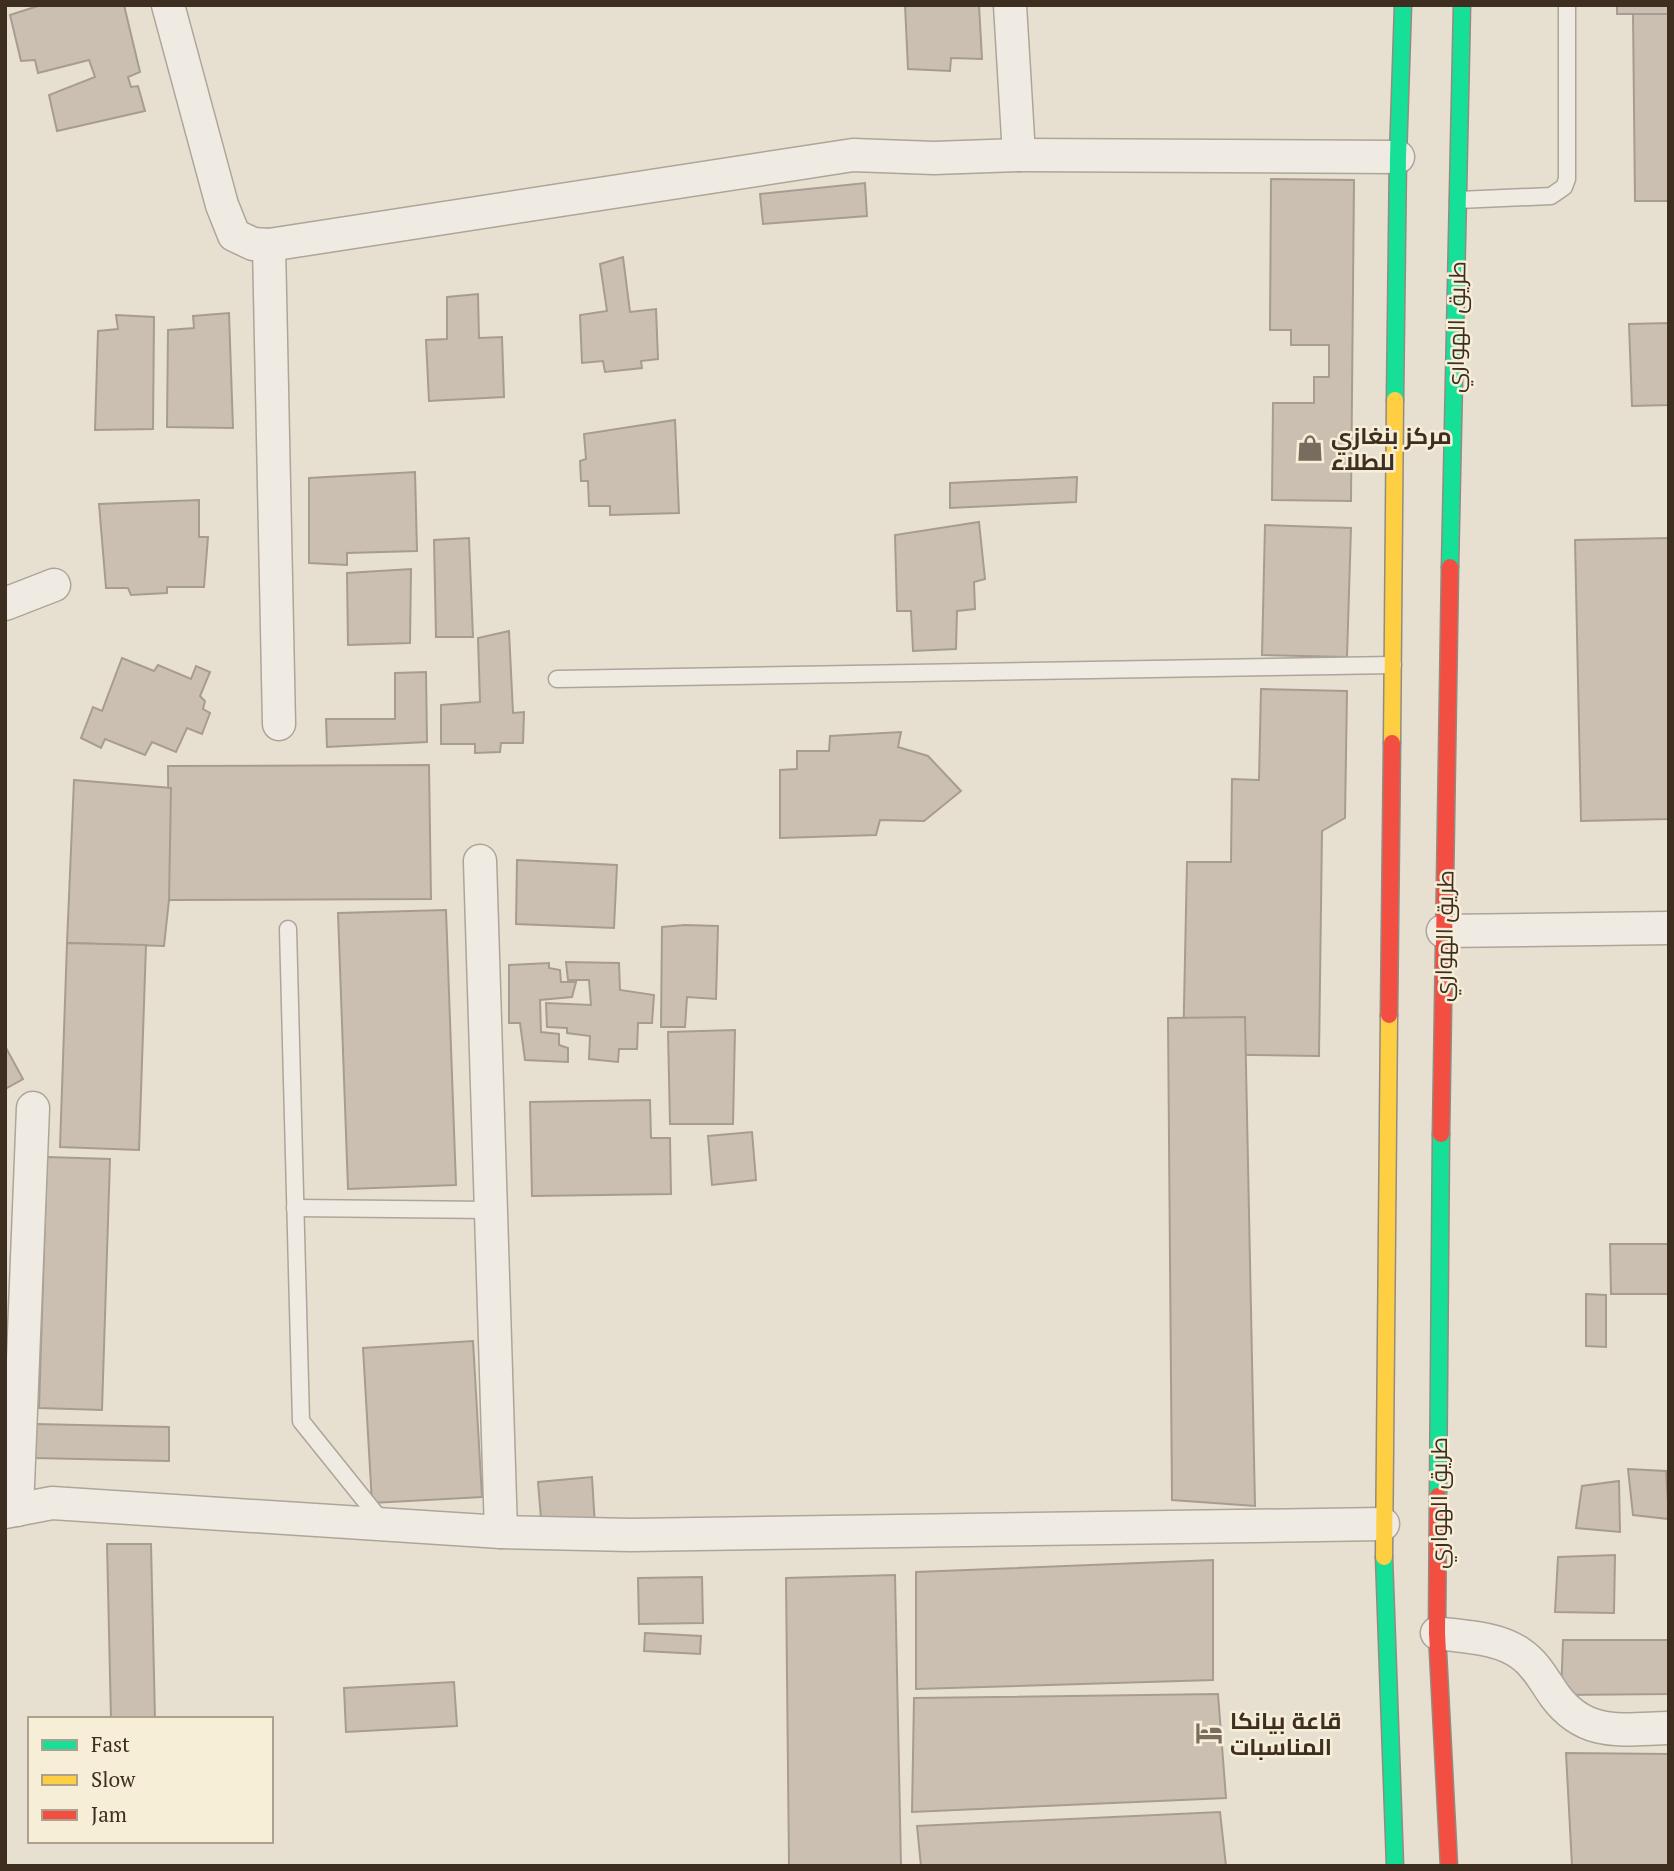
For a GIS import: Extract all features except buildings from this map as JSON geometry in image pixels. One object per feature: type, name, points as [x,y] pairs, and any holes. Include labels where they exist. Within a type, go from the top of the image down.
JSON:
[{"type":"highway","points":[[1395,1866],[1401,1817],[1383,1524],[1398,157],[1404,5]]},
{"type":"highway","name":"طريق الهواري","points":[[1449,1866],[1440,1815],[1437,1633],[1443,931],[1462,5]]},
{"type":"street","points":[[168,5],[222,205],[234,235],[253,244],[269,245],[853,155],[934,158],[1019,155],[1398,157]]},
{"type":"street","points":[[1010,5],[1019,155]]},
{"type":"street","points":[[269,245],[279,724]]},
{"type":"street","points":[[5,604],[54,585]]},
{"type":"street","points":[[480,861],[501,1532]]},
{"type":"street","points":[[1443,931],[1669,928]]},
{"type":"street","points":[[33,1108],[11,1511],[52,1503],[501,1532],[631,1535],[1383,1524]]},
{"type":"street","points":[[1437,1633],[1507,1646],[1522,1654],[1569,1713],[1584,1723],[1602,1729],[1669,1728]]},
{"type":"lane","points":[[1458,200],[1551,196],[1564,187],[1567,179],[1567,5]]},
{"type":"lane","points":[[557,679],[1392,665]]},
{"type":"lane","points":[[288,929],[301,1421],[385,1525]]},
{"type":"lane","points":[[295,1208],[491,1210]]},
{"type":"traffic: fast","points":[[1395,400],[1403,5]]},
{"type":"traffic: fast","points":[[1450,567],[1462,5]]},
{"type":"traffic: fast","points":[[1438,1496],[1441,1134]]},
{"type":"traffic: fast","points":[[1384,1557],[1395,1866]]},
{"type":"traffic: slow","points":[[1392,743],[1395,400]]},
{"type":"traffic: slow","points":[[1384,1557],[1389,1015]]},
{"type":"traffic: jam","points":[[1441,1134],[1450,567]]},
{"type":"traffic: jam","points":[[1389,1015],[1392,743]]},
{"type":"traffic: jam","points":[[1438,1496],[1437,1633],[1449,1866]]},
{"type":"place","name":"مركز بنغازي للطلاء","points":[[1310,448]]},
{"type":"place","name":"قاعة بيانكا المناسبات","points":[[1209,1733]]}]
